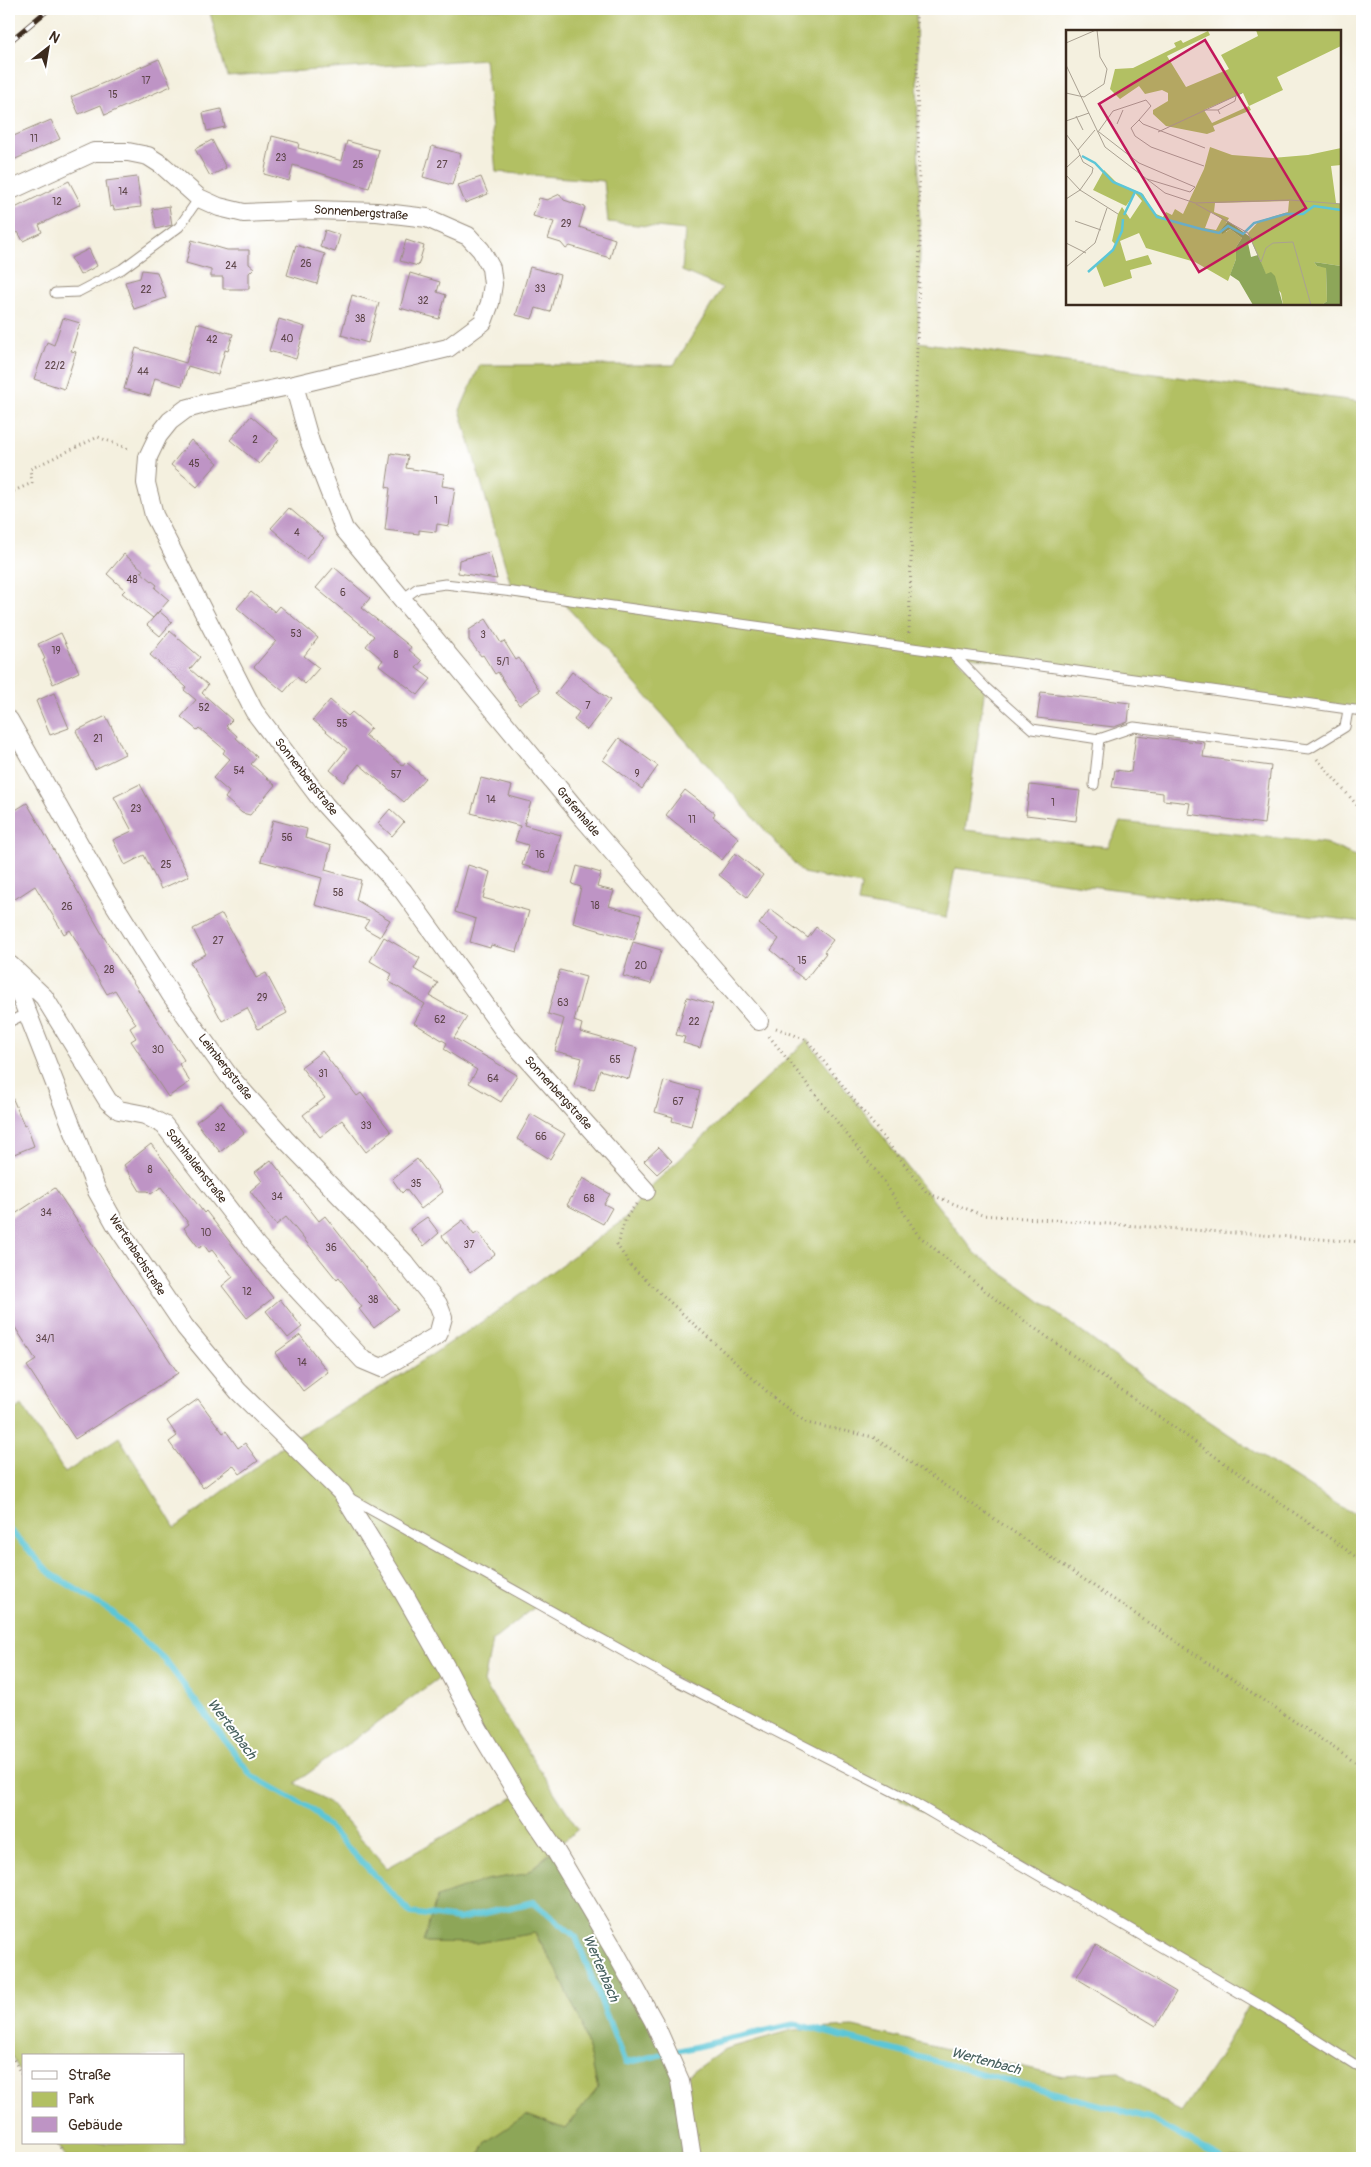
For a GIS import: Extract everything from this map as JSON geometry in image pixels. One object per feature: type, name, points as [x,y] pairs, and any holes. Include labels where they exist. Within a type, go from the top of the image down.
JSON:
[{"type":"street","name":"Sonnenbergstraße","points":[[9,190],[94,152],[128,152],[148,156],[155,160],[199,198],[219,207],[244,213],[314,210],[377,212],[427,218],[468,236],[481,250],[491,268],[493,284],[490,303],[483,322],[448,348],[186,409],[170,421],[158,436],[148,457],[146,483],[154,515],[254,711],[325,805],[403,891],[510,1039],[646,1191]]},
{"type":"street","points":[[294,385],[310,442],[344,529],[401,600]]},
{"type":"street","name":"Grafenhalde","points":[[401,600],[577,812],[759,1021]]},
{"type":"street","name":"Leimbergstraße","points":[[9,720],[106,891],[171,995],[230,1076],[285,1139],[404,1262],[438,1304],[443,1317],[438,1335],[389,1366]]},
{"type":"street","name":"Sohnhaldenstraße","points":[[9,965],[44,997],[108,1101],[119,1110],[145,1115],[164,1126],[258,1246],[363,1360],[382,1368],[389,1366]]},
{"type":"street","name":"Wertenbachstraße","points":[[9,965],[97,1191],[129,1246],[185,1327],[238,1391],[342,1493],[403,1592],[479,1730],[518,1795],[555,1850],[654,2022],[680,2081],[692,2158]]},
{"type":"lane","points":[[55,293],[78,292],[122,269],[179,227],[199,198]]},
{"type":"lane","points":[[401,600],[418,588],[445,584],[1362,712]]},
{"type":"lane","points":[[954,655],[985,687],[1032,729],[1098,739],[1134,727],[1309,749],[1345,727],[1348,710]]},
{"type":"lane","points":[[1094,785],[1098,739]]},
{"type":"lane","points":[[9,1022],[27,1013]]},
{"type":"lane","points":[[342,1493],[671,1678],[906,1798],[1269,2010],[1362,2069]]},
{"type":"path","points":[[908,648],[920,242],[916,9]]},
{"type":"path","points":[[9,493],[32,483],[30,469],[98,437],[148,457]]},
{"type":"path","points":[[1309,749],[1362,811]]},
{"type":"path","points":[[759,1021],[807,1040],[927,1193],[982,1215],[1362,1242]]},
{"type":"path","points":[[759,1021],[787,1060],[884,1180],[918,1235],[1005,1307],[1362,1561]]},
{"type":"path","points":[[646,1191],[626,1218],[617,1245],[631,1266],[775,1399],[807,1423],[873,1437],[1362,1767]]},
{"type":"path","points":[[9,2051],[22,2075]]},
{"type":"path","points":[[59,2144],[66,2158]]},
{"type":"green space","points":[[209,9],[916,9],[920,242],[918,342],[1362,402],[1362,711],[955,655],[985,687],[965,830],[1108,847],[1120,822],[1325,843],[1362,859],[1362,922],[955,868],[946,918],[858,903],[861,885],[803,873],[560,599],[513,592],[460,410],[480,365],[674,365],[722,288],[682,271],[685,230],[608,222],[604,181],[496,172],[485,59],[227,76]]},
{"type":"green space","points":[[807,1040],[975,1253],[1122,1362],[1258,1454],[1338,1505],[1362,1517],[1362,2158],[692,2158],[680,2081],[722,2050],[793,2030],[853,2027],[1063,2076],[1119,2072],[1181,2113],[1218,2059],[1252,2000],[1025,1867],[539,1604],[492,1641],[484,1683],[578,1829],[525,1874],[486,1880],[423,1942],[476,1943],[534,1933],[557,1970],[582,2025],[598,2088],[565,2129],[526,2115],[486,2142],[478,2158],[66,2158],[59,2144],[185,2144],[185,2054],[22,2054],[22,2075],[9,2051],[9,1415],[22,1405],[65,1473],[119,1437],[175,1528],[288,1442],[398,1377],[486,1319],[626,1218],[646,1191]],"holes":[[[448,1671],[518,1795],[387,1868],[333,1806],[295,1783]]]},
{"type":"green space","points":[[555,1850],[680,2081],[692,2158],[478,2158],[486,2142],[526,2115],[565,2129],[598,2088],[582,2025],[557,1970],[535,1933],[476,1943],[423,1942],[437,1897],[486,1880],[525,1874]]},
{"type":"building","points":[[159,59],[171,86],[105,115],[101,105],[79,114],[71,97]]},
{"type":"building","points":[[221,109],[225,127],[207,131],[203,113]]},
{"type":"building","points":[[51,120],[60,139],[9,162],[9,138]]},
{"type":"building","points":[[272,136],[299,143],[298,148],[342,161],[347,141],[379,150],[369,188],[293,165],[289,181],[264,174]]},
{"type":"building","points":[[212,140],[226,168],[210,176],[195,149]]},
{"type":"building","points":[[432,146],[461,154],[452,185],[423,177]]},
{"type":"building","points":[[137,177],[141,207],[114,210],[113,206],[110,207],[106,181]]},
{"type":"building","points":[[481,177],[488,194],[465,203],[458,185]]},
{"type":"building","points":[[69,181],[81,204],[39,225],[42,232],[23,241],[18,232],[9,238],[9,211]]},
{"type":"building","points":[[560,194],[564,200],[585,207],[579,227],[615,239],[610,258],[570,246],[566,249],[561,243],[548,239],[554,222],[533,216],[539,198],[547,200]]},
{"type":"building","points":[[169,206],[172,225],[156,229],[152,209]]},
{"type":"building","points":[[325,230],[340,235],[335,252],[320,247]]},
{"type":"building","points":[[192,240],[227,250],[249,250],[249,264],[254,268],[249,273],[249,289],[223,289],[223,277],[211,277],[211,270],[186,263]]},
{"type":"building","points":[[406,240],[424,246],[418,266],[400,261]]},
{"type":"building","points":[[296,245],[325,254],[317,284],[287,275]]},
{"type":"building","points":[[89,249],[97,266],[80,275],[71,258]]},
{"type":"building","points":[[530,267],[560,275],[550,312],[536,308],[532,319],[516,315]]},
{"type":"building","points":[[142,270],[157,272],[166,298],[134,309],[125,282],[140,278]]},
{"type":"building","points":[[410,273],[440,282],[437,292],[446,295],[439,319],[400,308]]},
{"type":"building","points":[[352,295],[379,303],[368,343],[341,335]]},
{"type":"building","points":[[63,318],[80,323],[71,351],[76,352],[64,389],[34,379],[47,342],[54,345]]},
{"type":"building","points":[[279,319],[305,327],[296,359],[269,351]]},
{"type":"building","points":[[197,323],[233,334],[228,351],[225,350],[218,375],[188,366],[182,386],[155,378],[150,396],[124,389],[136,348],[186,363]]},
{"type":"building","points":[[251,416],[279,440],[259,464],[230,440]]},
{"type":"building","points":[[191,440],[218,463],[197,487],[171,465]]},
{"type":"building","points":[[391,453],[408,456],[406,468],[444,474],[442,486],[455,488],[449,526],[437,524],[436,532],[419,530],[419,534],[385,530],[390,488],[386,487]]},
{"type":"building","points":[[289,508],[324,538],[306,559],[271,528]]},
{"type":"building","points":[[490,552],[497,579],[458,573],[459,560]]},
{"type":"building","points":[[124,554],[143,570],[141,572],[157,585],[155,588],[169,600],[153,618],[122,593],[125,590],[107,574]]},
{"type":"building","points":[[334,567],[370,598],[362,608],[411,647],[409,650],[422,661],[416,668],[431,679],[418,695],[379,665],[383,660],[366,646],[374,636],[316,588]]},
{"type":"building","points":[[251,592],[275,612],[280,606],[318,638],[304,656],[319,668],[305,684],[297,677],[284,692],[254,667],[276,641],[237,608]]},
{"type":"building","points":[[159,611],[172,622],[160,636],[147,625]]},
{"type":"building","points":[[486,619],[501,643],[504,641],[516,660],[519,658],[540,691],[519,705],[498,672],[495,674],[483,655],[481,656],[469,640],[469,630]]},
{"type":"building","points":[[170,631],[200,657],[190,669],[208,685],[202,693],[232,720],[226,726],[257,757],[251,764],[275,785],[250,815],[242,813],[225,798],[229,792],[213,778],[230,759],[223,753],[225,750],[199,728],[197,730],[181,717],[196,700],[184,690],[186,687],[150,655]]},
{"type":"building","points":[[61,633],[79,672],[53,684],[38,644]]},
{"type":"building","points":[[572,672],[610,700],[587,730],[574,720],[579,712],[555,694]]},
{"type":"building","points":[[1041,692],[1130,703],[1128,722],[1114,727],[1037,718]]},
{"type":"building","points":[[54,693],[69,728],[50,735],[36,701]]},
{"type":"building","points":[[330,700],[348,716],[352,712],[371,728],[365,735],[403,766],[406,762],[425,778],[404,802],[359,764],[344,782],[330,770],[347,749],[313,720]]},
{"type":"building","points":[[106,716],[125,754],[95,769],[76,731]]},
{"type":"building","points":[[1136,735],[1205,743],[1203,757],[1271,766],[1264,824],[1188,814],[1190,803],[1163,800],[1163,793],[1112,787],[1115,770],[1131,772]]},
{"type":"building","points":[[619,738],[658,766],[642,789],[603,760]]},
{"type":"building","points":[[481,778],[512,786],[509,796],[531,802],[524,825],[561,835],[550,873],[522,865],[528,845],[515,841],[520,826],[471,813]]},
{"type":"building","points":[[140,784],[189,876],[161,889],[144,855],[125,865],[113,840],[132,831],[114,797]]},
{"type":"building","points":[[1030,785],[1080,791],[1076,821],[1026,815]]},
{"type":"building","points":[[685,790],[715,813],[713,817],[739,838],[722,860],[666,815]]},
{"type":"building","points":[[27,803],[105,939],[184,1060],[179,1064],[190,1082],[168,1097],[131,1041],[136,1038],[130,1028],[136,1024],[115,990],[107,994],[70,930],[64,934],[35,886],[15,899],[9,889],[9,814]]},
{"type":"building","points":[[390,809],[404,822],[392,836],[378,823]]},
{"type":"building","points":[[273,820],[307,829],[305,838],[331,846],[325,870],[361,880],[356,900],[390,920],[380,937],[364,928],[369,920],[315,905],[322,878],[261,861]]},
{"type":"building","points":[[735,853],[763,875],[747,897],[719,875]]},
{"type":"building","points":[[468,865],[490,872],[483,898],[529,911],[517,952],[491,945],[490,948],[470,942],[476,919],[455,912]]},
{"type":"building","points":[[577,866],[601,873],[597,887],[614,891],[609,906],[641,915],[634,940],[573,923],[581,887],[572,884]]},
{"type":"building","points":[[770,909],[808,938],[816,927],[833,940],[824,952],[826,953],[805,980],[771,950],[779,939],[759,924]]},
{"type":"building","points":[[222,914],[256,978],[266,973],[287,1013],[258,1029],[247,1008],[222,1021],[190,962],[206,954],[193,929]]},
{"type":"building","points":[[384,937],[420,958],[414,969],[438,983],[430,996],[467,1017],[454,1038],[517,1075],[501,1102],[469,1083],[477,1070],[444,1049],[447,1043],[414,1023],[425,1004],[388,981],[392,974],[370,961]]},
{"type":"building","points":[[633,942],[661,950],[651,984],[623,976]]},
{"type":"building","points":[[560,970],[586,977],[574,1021],[582,1024],[580,1032],[637,1048],[629,1079],[600,1070],[594,1090],[574,1085],[582,1058],[555,1051],[564,1019],[548,1014]]},
{"type":"building","points":[[687,997],[713,1004],[700,1048],[683,1043],[685,1037],[676,1035]]},
{"type":"building","points":[[322,1051],[357,1096],[361,1093],[391,1132],[366,1152],[342,1120],[320,1137],[303,1115],[325,1098],[301,1067]]},
{"type":"building","points":[[664,1081],[700,1091],[691,1126],[672,1121],[673,1117],[655,1112]]},
{"type":"building","points":[[9,1090],[24,1125],[26,1124],[34,1146],[9,1156]]},
{"type":"building","points":[[221,1103],[244,1133],[220,1152],[196,1122]]},
{"type":"building","points":[[531,1114],[565,1134],[550,1159],[517,1139]]},
{"type":"building","points":[[151,1144],[204,1213],[206,1211],[273,1298],[247,1318],[222,1286],[233,1277],[212,1250],[209,1252],[204,1245],[199,1248],[184,1228],[189,1224],[161,1187],[151,1194],[148,1191],[140,1191],[124,1165]]},
{"type":"building","points":[[659,1147],[672,1161],[657,1174],[644,1161]]},
{"type":"building","points":[[417,1159],[443,1192],[421,1209],[406,1189],[402,1193],[392,1179]]},
{"type":"building","points":[[271,1160],[319,1221],[325,1216],[398,1309],[374,1328],[359,1309],[362,1307],[339,1278],[337,1280],[286,1217],[276,1225],[250,1191],[262,1181],[255,1172]]},
{"type":"building","points":[[583,1178],[610,1194],[604,1204],[612,1208],[603,1224],[567,1205]]},
{"type":"building","points":[[55,1188],[178,1373],[75,1439],[27,1366],[36,1360],[9,1318],[9,1218]]},
{"type":"building","points":[[427,1217],[439,1233],[424,1246],[410,1229]]},
{"type":"building","points":[[463,1220],[474,1235],[478,1232],[495,1254],[470,1273],[442,1236]]},
{"type":"building","points":[[280,1299],[302,1327],[288,1338],[266,1311]]},
{"type":"building","points":[[300,1335],[328,1372],[303,1391],[275,1353]]},
{"type":"building","points":[[198,1399],[223,1433],[226,1431],[238,1448],[245,1443],[258,1461],[240,1474],[233,1465],[203,1488],[169,1442],[177,1436],[167,1421]]},
{"type":"building","points":[[1096,1945],[1176,1992],[1156,2026],[1076,1978]]},
{"type":"waterway","name":"Wertenbach","points":[[9,1529],[50,1573],[112,1612],[164,1659],[251,1775],[311,1809],[411,1913],[459,1919],[534,1902],[576,1937],[625,2063],[795,2024],[1149,2118],[1221,2158]]},
{"type":"railway","points":[[9,42],[49,9]]}]
